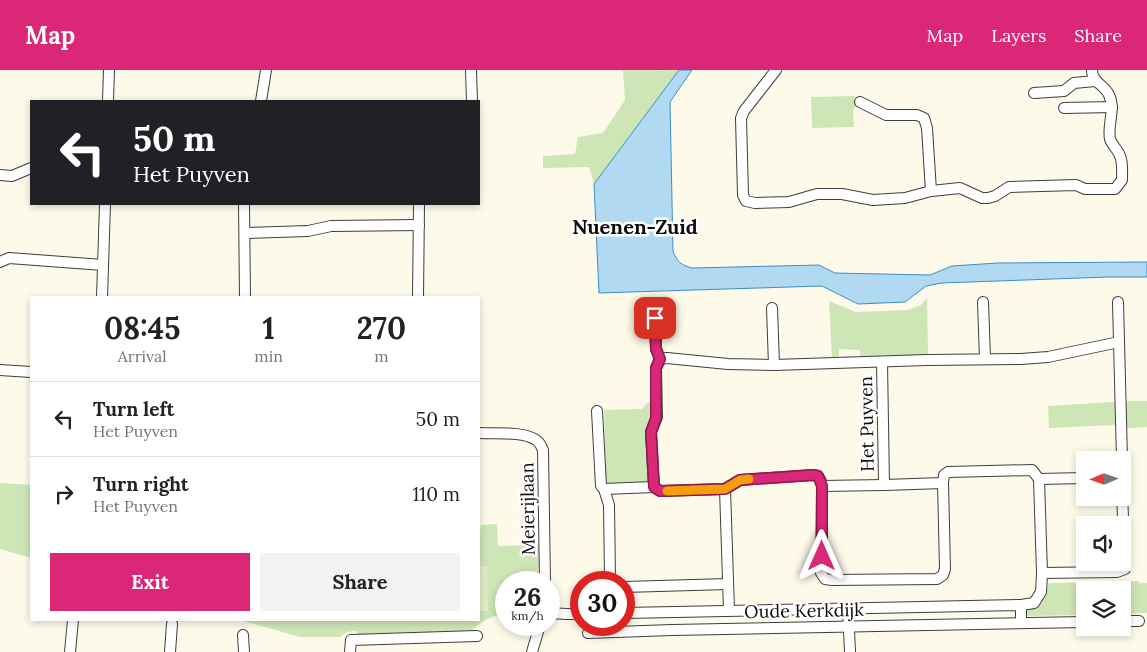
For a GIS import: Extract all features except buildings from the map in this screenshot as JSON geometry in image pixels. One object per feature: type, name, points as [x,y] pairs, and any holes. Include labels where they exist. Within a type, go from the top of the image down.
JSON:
[{"type":"street","points":[[108,100],[109,70]]},
{"type":"street","points":[[261,100],[266,70]]},
{"type":"street","points":[[471,70],[472,100]]},
{"type":"street","points":[[776,70],[744,111],[741,118],[743,195],[746,201],[755,203],[789,202],[818,194],[842,194],[873,200],[905,198],[931,191],[960,188],[982,198],[995,196],[1009,187],[1076,185],[1085,189],[1115,189],[1122,180],[1121,157],[1110,140],[1112,106],[1109,94],[1095,81],[1092,70]]},
{"type":"street","points":[[1034,93],[1064,91],[1074,83],[1095,81]]},
{"type":"street","points":[[860,102],[886,115],[918,115],[924,118],[927,128],[931,191]]},
{"type":"street","points":[[1064,108],[1112,106]]},
{"type":"street","points":[[0,175],[12,176],[30,168]]},
{"type":"street","points":[[102,296],[105,205]]},
{"type":"street","points":[[244,205],[245,296]]},
{"type":"street","points":[[418,296],[419,205]]},
{"type":"street","points":[[244,233],[308,231],[330,226],[419,225]]},
{"type":"street","points":[[0,262],[9,258],[103,265]]},
{"type":"street","points":[[983,302],[985,359]]},
{"type":"street","points":[[1118,302],[1122,451]]},
{"type":"street","points":[[654,303],[656,349],[660,359],[656,368],[656,418],[651,432],[654,487]]},
{"type":"street","points":[[772,308],[774,365]]},
{"type":"street","name":"Het Puyven","points":[[660,359],[774,365],[1021,359],[1048,357],[1119,342]]},
{"type":"street","name":"Het Puyven","points":[[882,362],[884,485]]},
{"type":"street","points":[[0,370],[30,372]]},
{"type":"street","points":[[598,411],[601,486],[604,489],[609,505],[610,571]]},
{"type":"street","name":"Meierijlaan","points":[[480,433],[519,434],[535,439],[543,450],[545,571]]},
{"type":"street","points":[[604,489],[654,487],[660,491],[725,489],[740,480],[818,476],[822,486],[821,573],[825,579],[937,579],[943,575],[945,568],[944,475],[948,472],[1032,470],[1039,480],[1042,573],[1040,592],[1034,603],[1021,605],[1021,623]]},
{"type":"street","points":[[1039,480],[1076,478]]},
{"type":"street","name":"Het Puyven","points":[[822,486],[943,483]]},
{"type":"street","points":[[725,489],[729,610]]},
{"type":"street","points":[[1042,573],[1118,572],[1125,568],[1123,506]]},
{"type":"street","points":[[635,587],[728,584]]},
{"type":"street","name":"Oude Kerkdijk","points":[[635,613],[1021,605]]},
{"type":"street","points":[[848,609],[850,652]]},
{"type":"street","points":[[671,612],[672,630]]},
{"type":"street","points":[[70,652],[73,621]]},
{"type":"street","points":[[1131,621],[1139,621]]},
{"type":"street","name":"Oude Kerkdijk","points":[[635,631],[1076,622]]},
{"type":"street","points":[[170,652],[172,624]]},
{"type":"street","points":[[243,635],[244,652]]},
{"type":"street","points":[[350,652],[350,640],[477,636]]},
{"type":"street","points":[[532,652],[537,636]]},
{"type":"green space","points":[[623,70],[679,70],[594,184],[589,167],[543,168],[543,156],[575,154],[578,137],[603,133],[625,100]]},
{"type":"green space","points":[[854,96],[854,127],[812,128],[811,97]]},
{"type":"green space","points":[[927,298],[928,355],[860,357],[860,350],[839,349],[839,357],[832,358],[829,301],[860,312],[908,310],[921,305]]},
{"type":"green space","points":[[1147,401],[1147,427],[1130,428],[1113,425],[1049,428],[1048,406]]},
{"type":"green space","points":[[653,402],[649,480],[647,484],[609,485],[606,483],[604,410],[642,409],[647,403]]},
{"type":"green space","points":[[0,483],[30,485],[30,558],[0,549]]},
{"type":"green space","points":[[497,524],[498,546],[539,545],[538,571],[495,571],[495,616],[473,629],[473,633],[358,635],[356,631],[347,632],[340,637],[300,637],[244,621],[480,621],[481,525]]},
{"type":"green space","points":[[480,566],[487,566],[488,611],[480,611]]},
{"type":"green space","points":[[1131,581],[1147,583],[1147,613],[1131,614]]},
{"type":"green space","points":[[1076,582],[1076,615],[1025,616],[1025,606],[1040,604],[1049,583]]},
{"type":"water","points":[[679,70],[692,70],[670,102],[673,251],[676,258],[685,266],[692,268],[819,265],[835,273],[930,275],[952,266],[997,263],[1147,262],[1147,277],[942,283],[926,286],[905,302],[858,304],[822,286],[599,293],[594,184]]},
{"type":"slow traffic","points":[[667,491],[725,489],[740,480],[749,479]]},
{"type":"district","name":"Nuenen-Zuid","points":[[635,227]]},
{"type":"route","points":[[655,318],[656,349],[660,359],[656,368],[656,418],[651,432],[654,487],[660,491],[725,489],[740,480],[818,476],[822,486],[822,556]]}]
